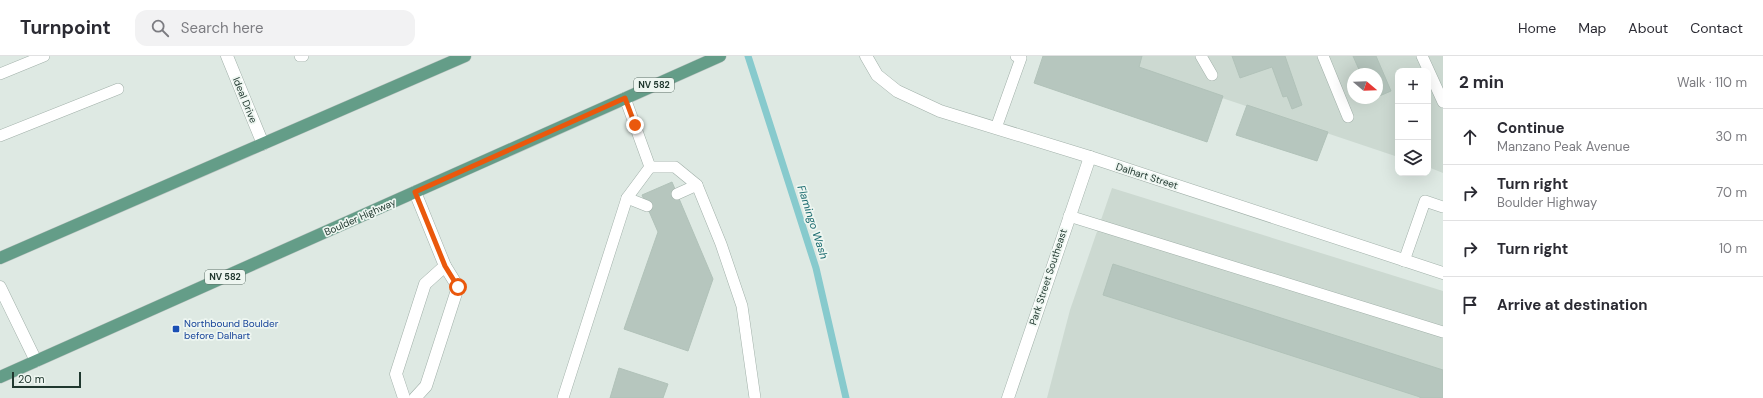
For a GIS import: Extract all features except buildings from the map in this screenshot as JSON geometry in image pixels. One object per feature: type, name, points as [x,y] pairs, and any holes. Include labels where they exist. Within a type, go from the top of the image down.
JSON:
[{"type":"main road","points":[[0,258],[465,56]]},
{"type":"main road","name":"Boulder Highway","points":[[0,377],[720,56]]},
{"type":"street","name":"Ideal Drive","points":[[227,56],[263,144]]},
{"type":"street","name":"Dalhart Street","points":[[866,56],[877,75],[898,91],[940,111],[1090,157],[1443,273]]},
{"type":"street","name":"Park Street Southeast","points":[[1008,398],[1090,157]]},
{"type":"street","points":[[415,192],[445,266],[458,287],[426,386],[415,398]]},
{"type":"street","points":[[404,398],[396,374],[425,284],[445,266]]},
{"type":"street","points":[[0,287],[36,361]]},
{"type":"lane","points":[[0,74],[44,56]]},
{"type":"lane","points":[[996,128],[1021,58],[1016,56]]},
{"type":"lane","points":[[1202,56],[1212,75]]},
{"type":"lane","points":[[1323,56],[1348,117]]},
{"type":"lane","points":[[1422,56],[1443,102]]},
{"type":"lane","points":[[0,136],[118,89]]},
{"type":"lane","points":[[625,98],[650,167]]},
{"type":"lane","points":[[650,167],[675,167],[697,185],[721,244],[742,306],[755,398]]},
{"type":"lane","points":[[562,398],[627,198],[650,167]]},
{"type":"lane","points":[[677,194],[697,185]]},
{"type":"lane","points":[[627,198],[647,206]]},
{"type":"lane","points":[[1404,261],[1424,201],[1443,206]]},
{"type":"lane","points":[[1069,216],[1443,332]]},
{"type":"shaded area","points":[[1097,56],[1443,56],[1443,173],[1431,168],[1431,68],[1395,68],[1395,156]]},
{"type":"shaded area","points":[[1112,188],[1443,291],[1443,398],[1047,398],[1070,310]]},
{"type":"waterway","name":"Flamingo Wash","points":[[748,56],[816,268],[846,398]]},
{"type":"place","name":"Northbound Boulder before Dalhart","points":[[176,329]]},
{"type":"route","points":[[458,287],[445,266],[415,192],[625,98],[635,125]]}]
